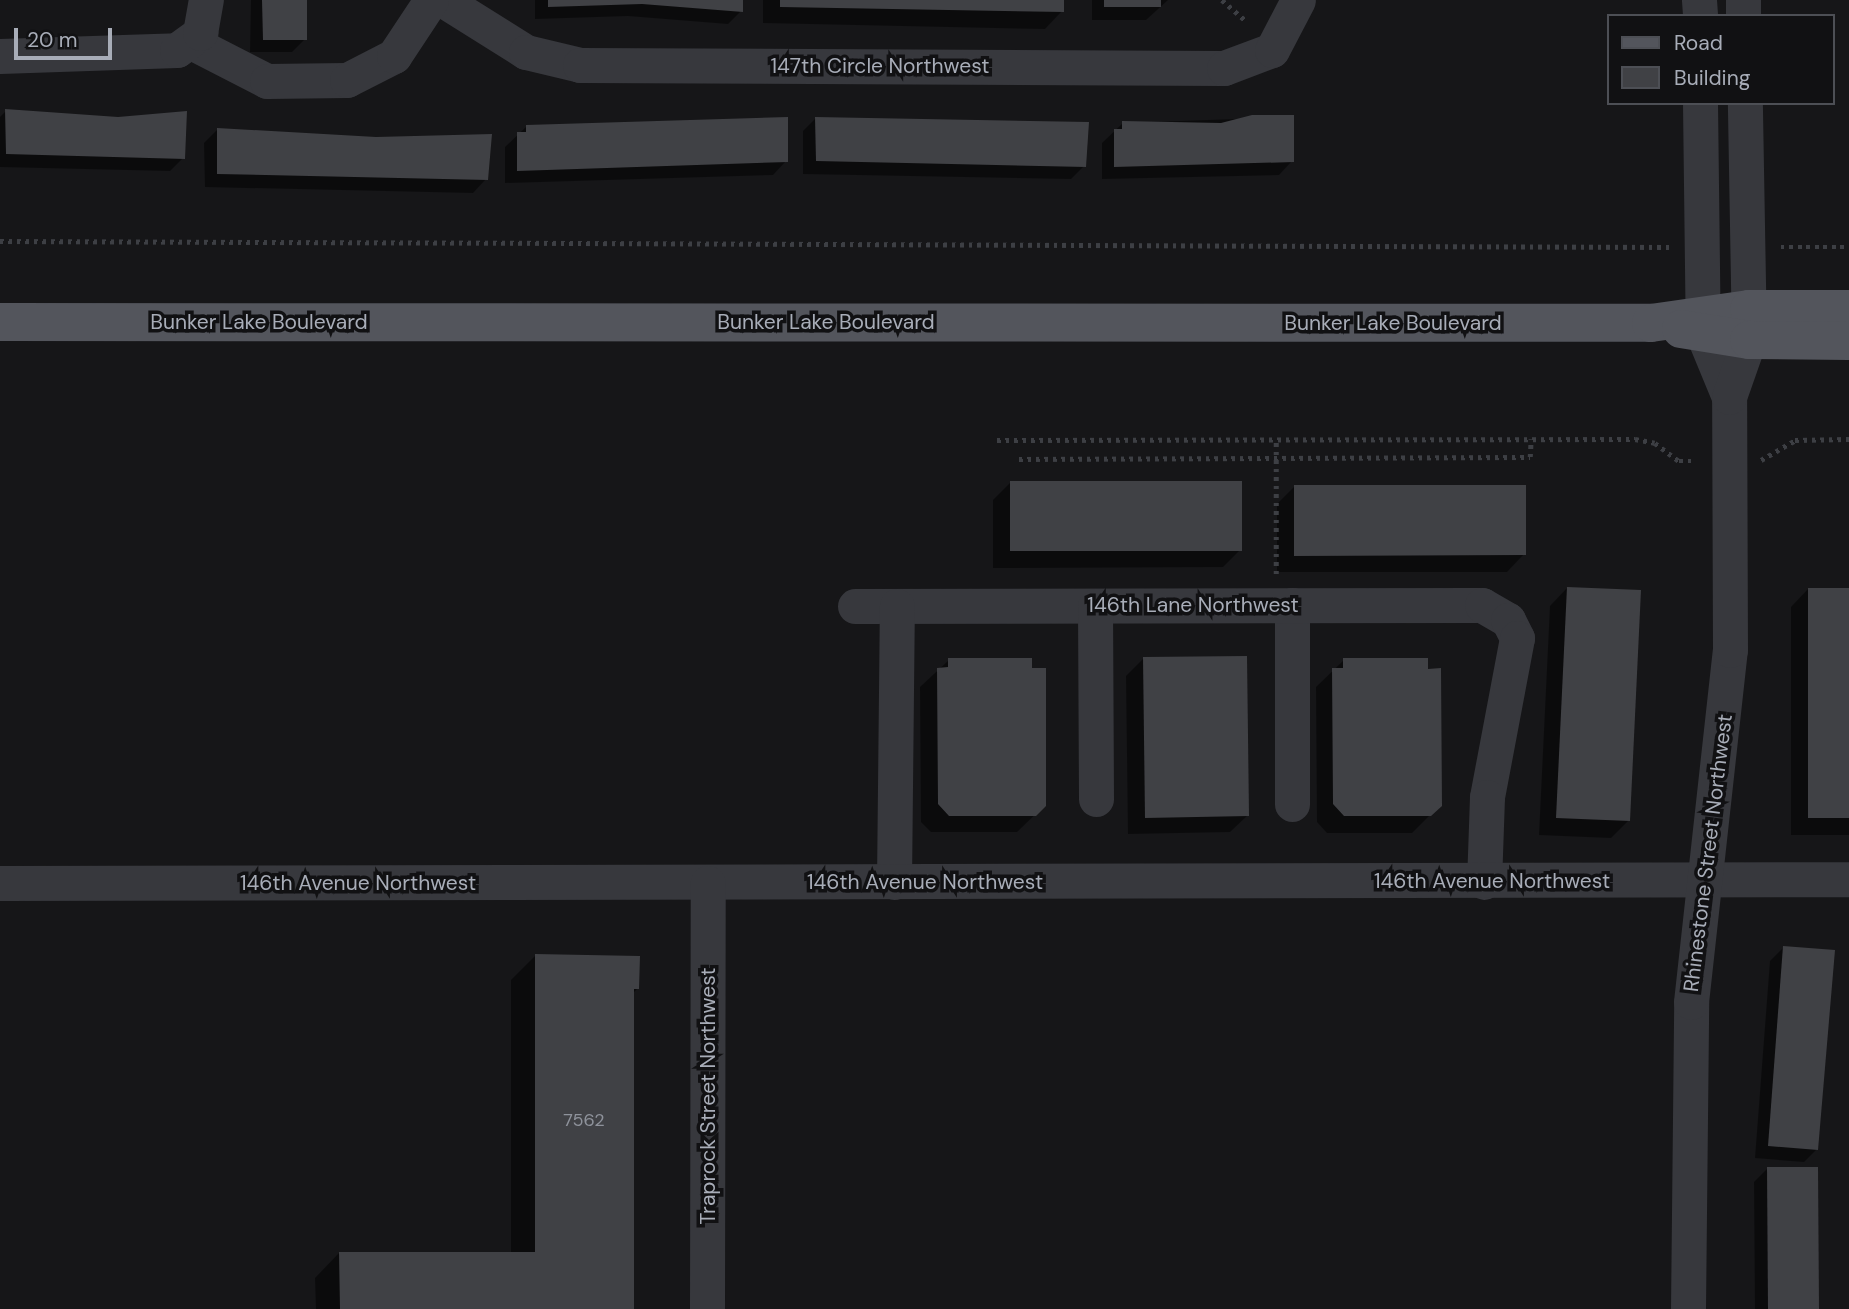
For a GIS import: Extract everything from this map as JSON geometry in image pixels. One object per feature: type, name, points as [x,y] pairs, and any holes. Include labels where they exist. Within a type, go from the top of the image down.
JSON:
[{"type":"main road","name":"Bunker Lake Boulevard","points":[[1749,325],[1849,309]]},
{"type":"main road","name":"Bunker Lake Boulevard","points":[[0,321],[1651,323],[1749,325],[1849,341]]},
{"type":"street","points":[[0,56],[156,55],[191,41],[200,33],[206,0]]},
{"type":"street","points":[[191,41],[267,81],[347,80],[394,56],[431,0]]},
{"type":"street","name":"147th Circle Northwest","points":[[443,0],[526,52],[580,65],[1224,68],[1272,50],[1298,0]]},
{"type":"street","name":"Rhinestone Street Northwest","points":[[1700,105],[1703,324],[1728,397]]},
{"type":"street","name":"Rhinestone Street Northwest","points":[[1688,1309],[1687,1081],[1730,650],[1728,397],[1749,325],[1745,105]]},
{"type":"street","points":[[1282,605],[1292,804]]},
{"type":"street","name":"146th Lane Northwest","points":[[855,606],[1482,605],[1508,620],[1517,638],[1487,797],[1484,882]]},
{"type":"street","points":[[894,882],[897,606]]},
{"type":"street","points":[[1095,606],[1096,799]]},
{"type":"street","name":"146th Avenue Northwest","points":[[0,883],[1484,882],[1849,879]]},
{"type":"street","name":"Traprock Street Northwest","points":[[707,1309],[708,883]]},
{"type":"path","points":[[0,241],[1678,247]]},
{"type":"path","points":[[1770,247],[1849,247]]},
{"type":"path","points":[[1276,439],[1282,605]]},
{"type":"path","points":[[1019,459],[1530,457],[1531,439]]},
{"type":"path","points":[[997,440],[1635,439],[1655,443],[1679,461],[1765,459],[1795,440],[1849,439]]},
{"type":"building","points":[[262,0],[307,0],[307,40],[263,40]]},
{"type":"building","points":[[548,0],[743,0],[743,12],[642,4],[548,7]]},
{"type":"building","points":[[780,0],[1064,0],[1064,12],[780,7]]},
{"type":"building","points":[[1104,0],[1161,0],[1161,7],[1104,7]]},
{"type":"building","points":[[5,109],[118,117],[187,111],[185,159],[6,154]]},
{"type":"building","points":[[1252,115],[1294,115],[1294,162],[1114,167],[1114,129],[1122,129],[1122,121],[1221,123]]},
{"type":"building","points":[[788,117],[788,162],[517,171],[517,132],[526,132],[526,125]]},
{"type":"building","points":[[815,117],[1089,122],[1086,167],[816,161]]},
{"type":"building","points":[[217,128],[376,137],[492,134],[488,180],[217,174]]},
{"type":"building","points":[[1010,481],[1242,481],[1242,551],[1010,551]]},
{"type":"building","points":[[1294,485],[1526,485],[1526,555],[1294,556]]},
{"type":"building","points":[[1567,587],[1641,590],[1630,821],[1556,818]]},
{"type":"building","points":[[1808,588],[1849,588],[1849,818],[1808,818]]},
{"type":"building","points":[[1247,656],[1249,816],[1145,818],[1143,657]]},
{"type":"building","points":[[948,658],[1032,658],[1032,668],[1046,668],[1046,806],[1036,816],[949,816],[938,804],[937,668],[948,667]]},
{"type":"building","points":[[1343,658],[1428,658],[1428,669],[1441,668],[1442,806],[1431,816],[1344,816],[1333,804],[1332,668],[1343,668]]},
{"type":"building","points":[[1783,946],[1835,950],[1818,1150],[1768,1146]]},
{"type":"building","points":[[535,954],[640,956],[639,989],[634,989],[634,1309],[340,1309],[339,1252],[535,1252]]},
{"type":"building","points":[[1767,1167],[1818,1167],[1819,1309],[1768,1309]]}]
